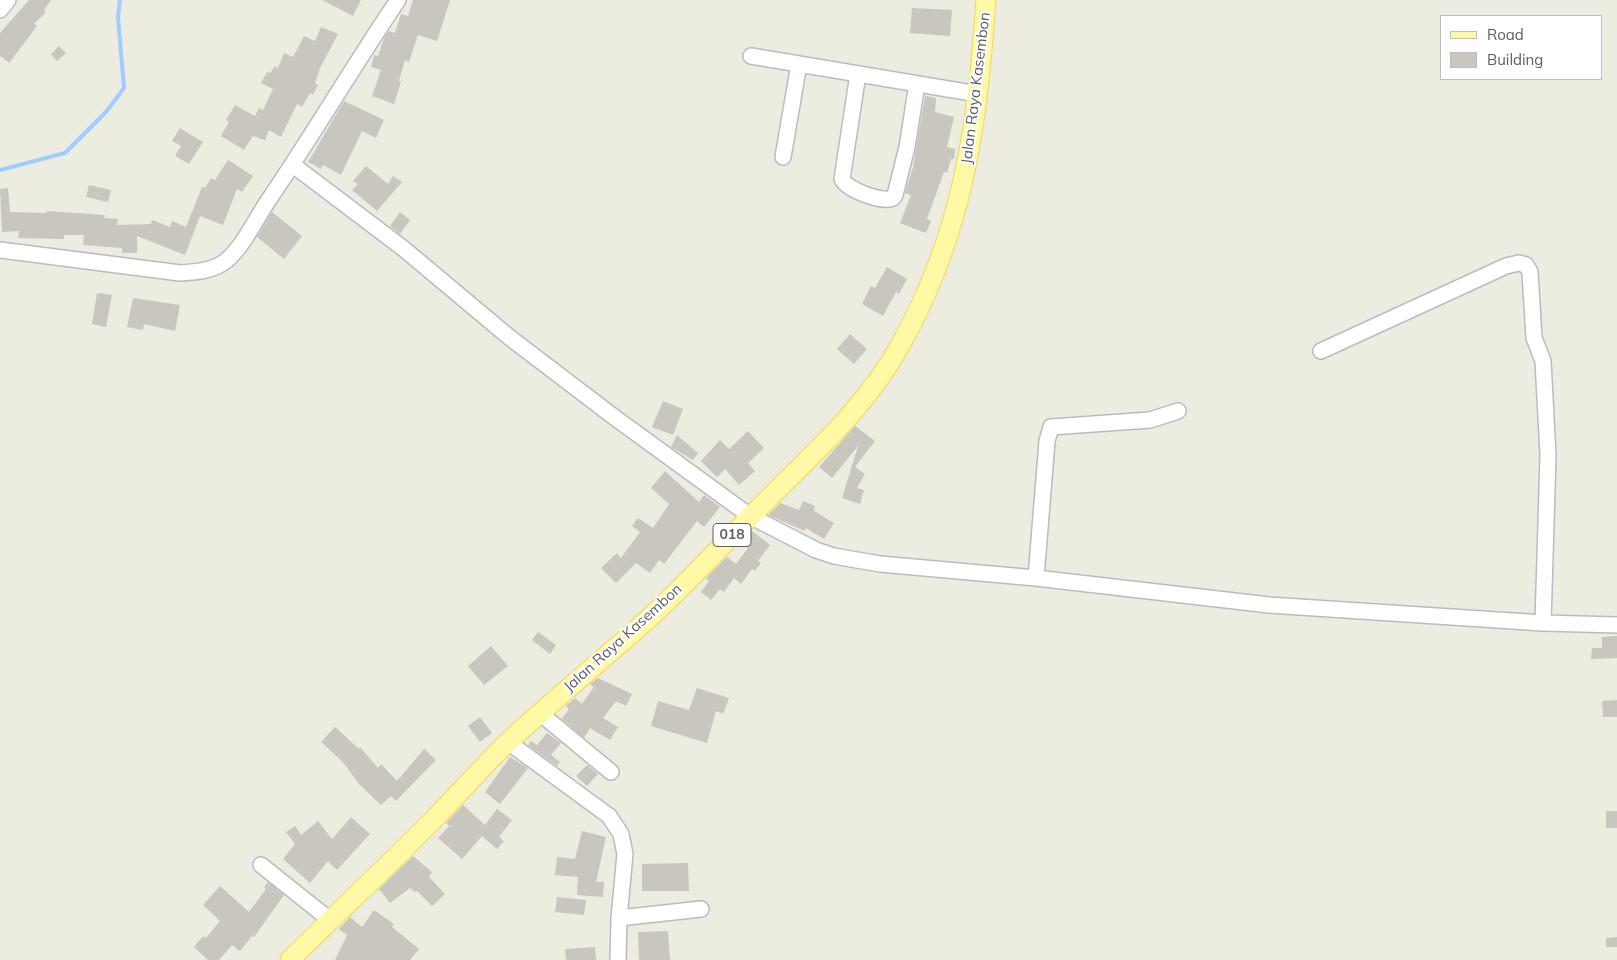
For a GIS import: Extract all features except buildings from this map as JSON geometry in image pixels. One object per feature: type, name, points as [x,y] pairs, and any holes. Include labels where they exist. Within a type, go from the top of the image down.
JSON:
[{"type":"main road","name":"Jalan Raya Kasembon","points":[[290,960],[430,824],[508,742],[640,626],[826,443],[850,416],[900,348],[928,291],[956,214],[967,172],[978,94],[986,0]]},
{"type":"street","points":[[0,10],[8,0]]},
{"type":"street","points":[[0,250],[180,274],[206,270],[226,261],[293,164],[398,0]]},
{"type":"street","points":[[751,56],[978,94]]},
{"type":"street","points":[[783,157],[799,64]]},
{"type":"street","points":[[858,74],[841,174],[848,187],[884,200],[893,198],[895,195],[907,147],[917,84]]},
{"type":"street","points":[[293,164],[404,249],[570,384],[750,516],[816,550],[857,561],[1036,578],[1269,605],[1543,623],[1617,625]]},
{"type":"street","points":[[1321,351],[1506,266],[1518,263],[1526,265],[1530,272],[1534,338],[1543,362],[1548,455],[1543,623]]},
{"type":"street","points":[[1036,578],[1046,441],[1051,427],[1150,420],[1178,411]]},
{"type":"street","points":[[541,714],[611,772]]},
{"type":"street","points":[[508,742],[573,788],[609,816],[616,825],[624,842],[625,854],[619,918],[618,960]]},
{"type":"street","points":[[262,865],[330,920]]},
{"type":"street","points":[[619,918],[701,909]]},
{"type":"waterway","points":[[0,170],[65,153],[106,112],[124,88],[118,17],[120,0]]}]
